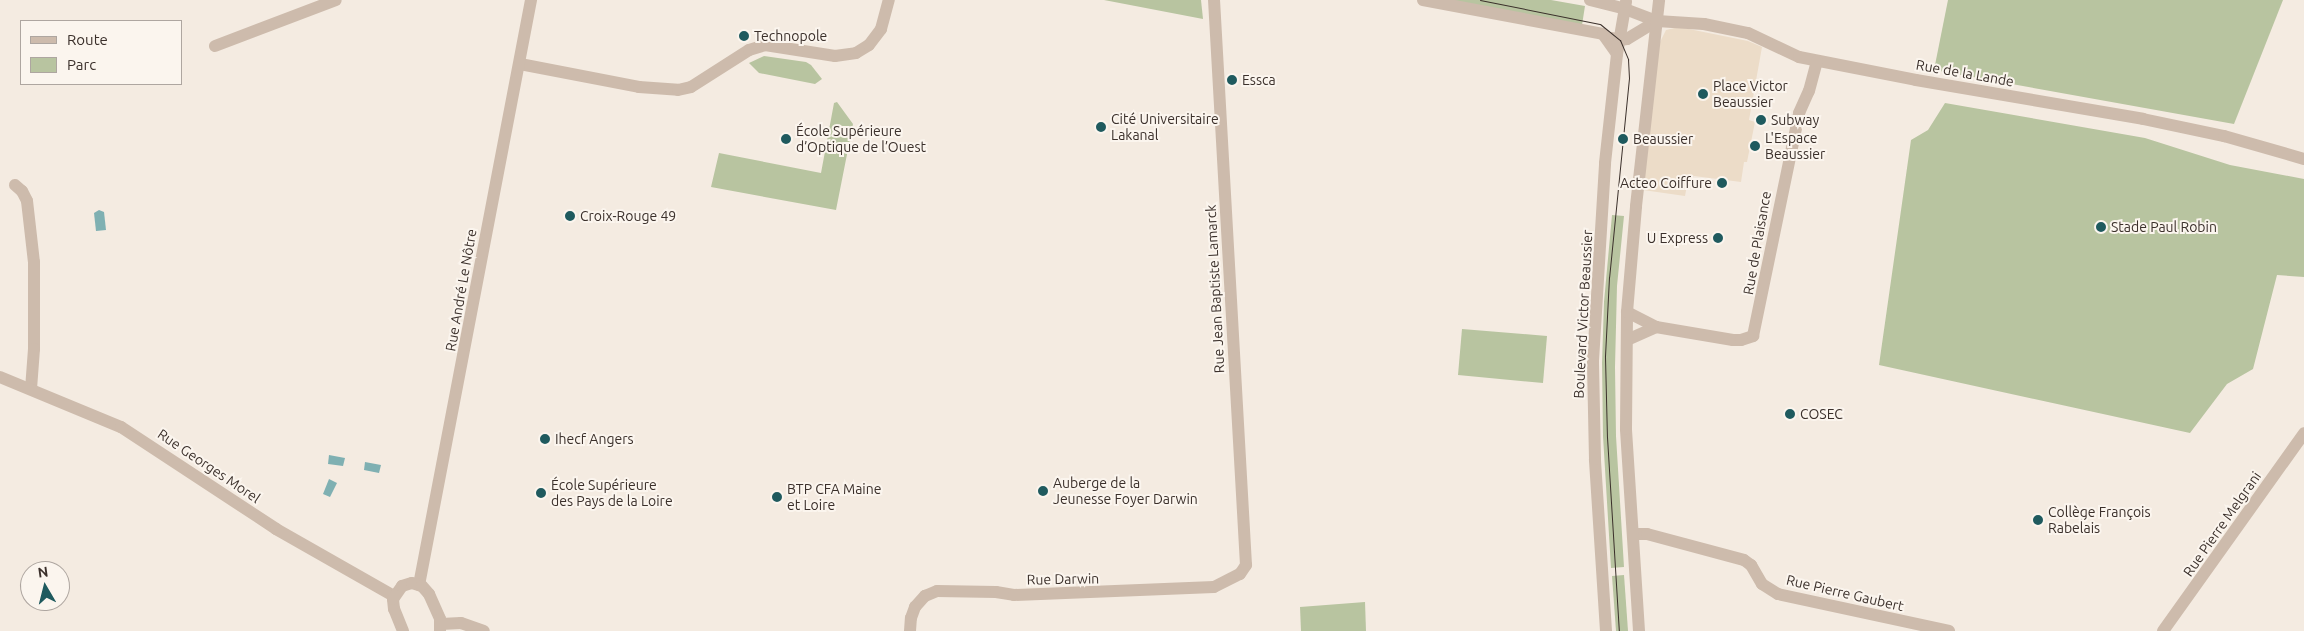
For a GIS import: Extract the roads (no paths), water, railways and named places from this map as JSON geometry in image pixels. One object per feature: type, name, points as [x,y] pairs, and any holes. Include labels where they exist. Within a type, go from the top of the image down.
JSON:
[{"type":"street","points":[[215,46],[336,0]]},
{"type":"street","name":"Rue André Le Nôtre","points":[[419,585],[531,0]]},
{"type":"street","points":[[520,64],[639,87],[678,90],[697,84],[749,50],[765,45],[835,56],[856,53],[869,45],[881,29],[889,0]]},
{"type":"street","name":"Rue Jean Baptiste Lamarck","points":[[1214,0],[1246,559],[1246,566],[1240,574]]},
{"type":"street","points":[[1423,0],[1602,34],[1620,40],[1627,39],[1657,21]]},
{"type":"street","name":"Rue de la Lande","points":[[1590,0],[1626,4],[1657,21],[1704,24],[1748,33],[1799,57],[1916,80],[2143,119],[2224,136],[2304,159]]},
{"type":"street","points":[[1639,631],[1626,428],[1627,312],[1636,206],[1659,0]]},
{"type":"street","name":"Boulevard Victor Beaussier","points":[[1606,631],[1595,459],[1593,361],[1605,163],[1617,54],[1626,4]]},
{"type":"street","points":[[1602,34],[1617,54]]},
{"type":"street","name":"Rue de Plaisance","points":[[1627,312],[1656,327],[1733,340],[1742,340],[1753,336],[1799,113],[1809,92],[1817,61]]},
{"type":"street","points":[[15,185],[22,191],[27,201],[34,272],[31,389]]},
{"type":"street","points":[[1627,340],[1656,327]]},
{"type":"street","name":"Rue Georges Morel","points":[[0,377],[93,414],[127,431],[271,526],[394,596]]},
{"type":"street","name":"Rue Pierre Melgrani","points":[[2163,631],[2304,433]]},
{"type":"street","name":"Rue Pierre Gaubert","points":[[1633,534],[1647,534],[1748,562],[1762,584],[1778,594],[1949,631]]},
{"type":"street","name":"Rue Darwin","points":[[910,631],[912,614],[918,603],[931,593],[943,590],[1014,595],[1214,587],[1228,582],[1240,574]]},
{"type":"street","points":[[398,630],[393,604],[394,596],[402,586],[412,583],[419,585],[429,594],[441,628],[461,623],[484,631]]},
{"type":"water","points":[[99,210],[104,212],[106,230],[96,231],[94,213]]},
{"type":"water","points":[[329,455],[345,458],[343,466],[328,464]]},
{"type":"water","points":[[365,462],[381,465],[379,473],[364,470]]},
{"type":"water","points":[[329,479],[337,483],[330,497],[323,494]]},
{"type":"tram line","points":[[1480,0],[1600,24],[1620,40],[1628,59],[1629,78],[1609,277],[1605,357],[1607,437],[1619,631]]},
{"type":"place","name":"Technopole","points":[[744,36]]},
{"type":"place","name":"Essca","points":[[1232,80]]},
{"type":"place","name":"Place Victor Beaussier","points":[[1703,94]]},
{"type":"place","name":"Subway","points":[[1761,120]]},
{"type":"place","name":"Cité Universitaire Lakanal","points":[[1101,127]]},
{"type":"place","name":"École Supérieure d’Optique de l’Ouest","points":[[786,139]]},
{"type":"place","name":"Beaussier","points":[[1623,139]]},
{"type":"place","name":"L'Espace Beaussier","points":[[1755,146]]},
{"type":"place","name":"Acteo Coiffure","points":[[1722,183]]},
{"type":"place","name":"Croix-Rouge 49","points":[[570,216]]},
{"type":"place","name":"Stade Paul Robin","points":[[2101,227]]},
{"type":"place","name":"U Express","points":[[1718,238]]},
{"type":"place","name":"COSEC","points":[[1790,414]]},
{"type":"place","name":"Ihecf Angers","points":[[545,439]]},
{"type":"place","name":"Auberge de la Jeunesse Foyer Darwin","points":[[1043,491]]},
{"type":"place","name":"École Supérieure des Pays de la Loire","points":[[541,493]]},
{"type":"place","name":"BTP CFA Maine et Loire","points":[[777,497]]},
{"type":"place","name":"Collège François Rabelais","points":[[2038,520]]}]
